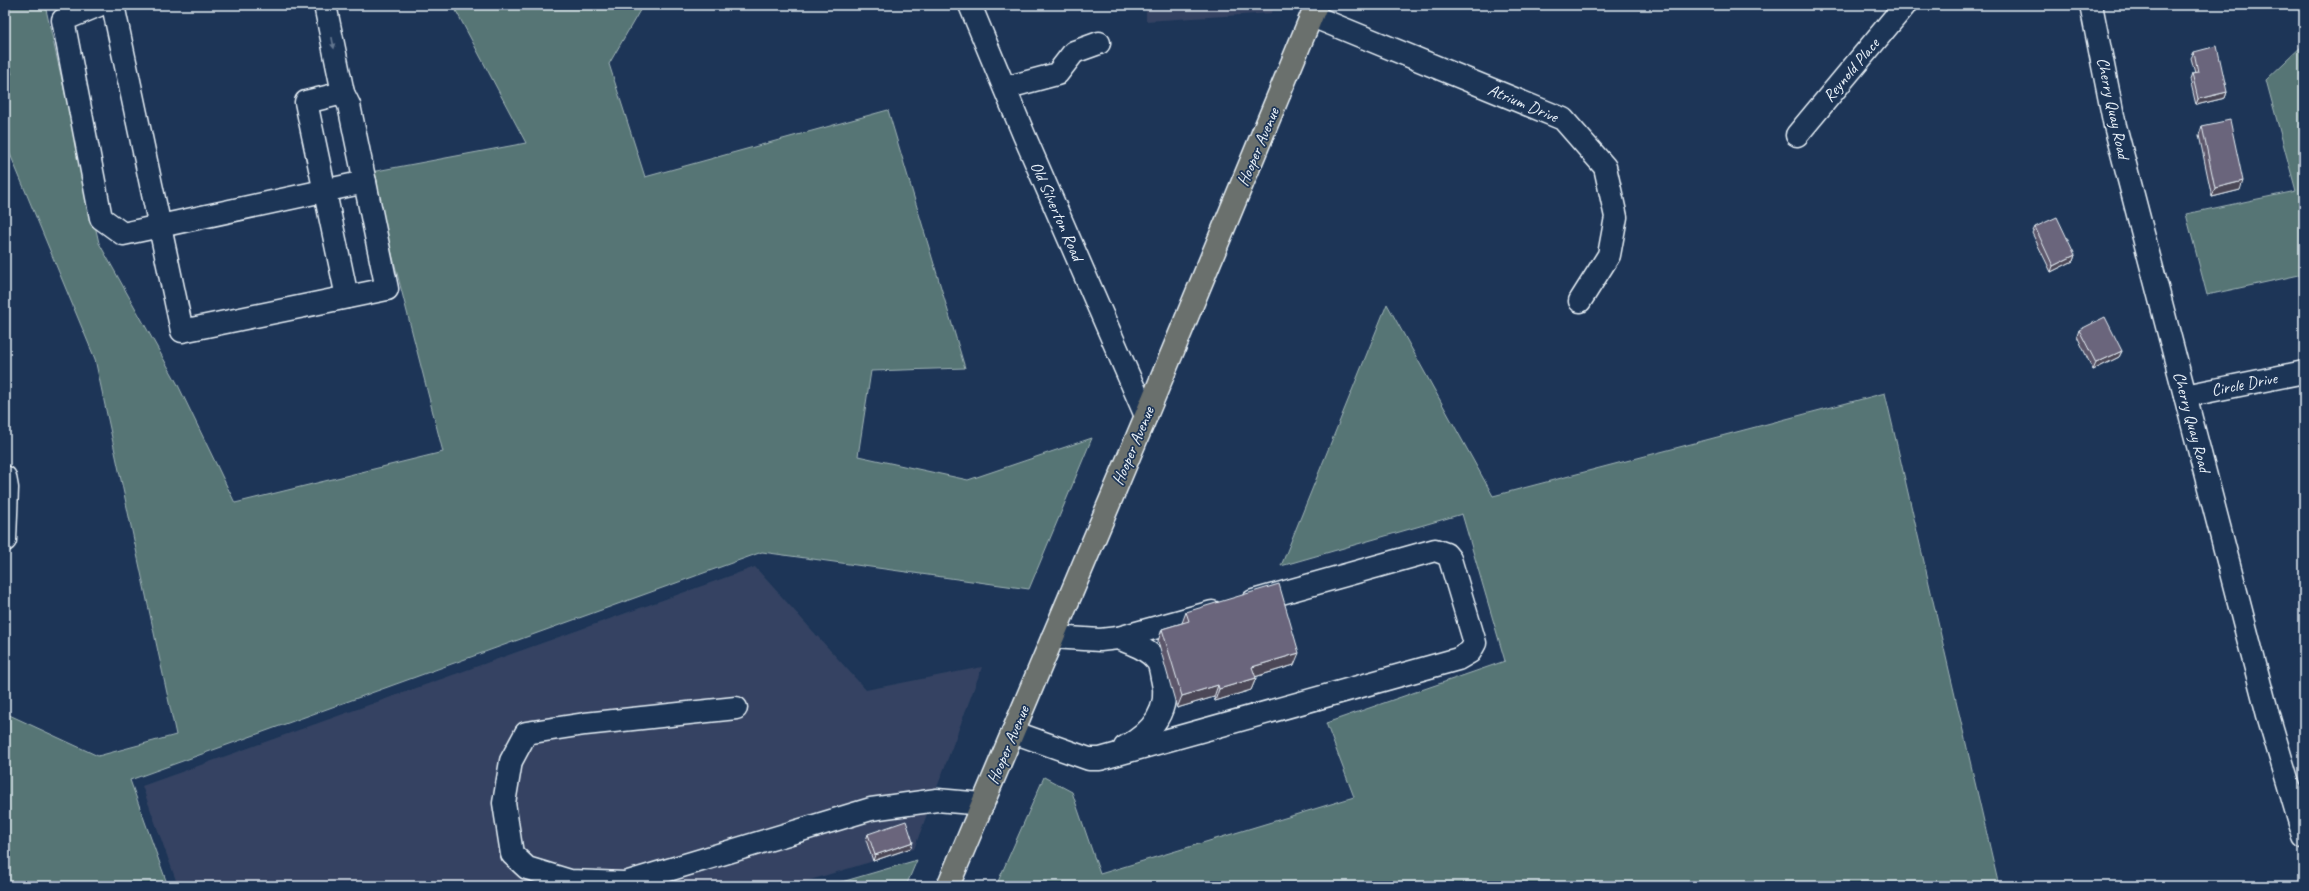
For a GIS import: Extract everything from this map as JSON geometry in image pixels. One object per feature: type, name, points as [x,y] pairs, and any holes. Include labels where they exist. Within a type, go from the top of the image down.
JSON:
[{"type":"main road","name":"Hooper Avenue","points":[[948,886],[1146,416],[1313,8]]},
{"type":"street","points":[[99,5],[63,20],[101,218],[123,234],[325,192],[365,182]]},
{"type":"street","points":[[113,5],[182,331],[387,289],[349,105],[343,93],[326,5]]},
{"type":"street","name":"Old Silverton Road","points":[[970,5],[1004,88],[1146,416]]},
{"type":"street","name":"Reynold Place","points":[[1797,135],[1905,5]]},
{"type":"street","name":"Cherry Quay Road","points":[[2091,5],[2115,126],[2185,396],[2300,811],[2304,837]]},
{"type":"street","name":"Atrium Drive","points":[[1313,8],[1563,119],[1605,167],[1616,217],[1610,254],[1580,301]]},
{"type":"street","points":[[1004,88],[1057,74],[1074,52],[1099,43]]},
{"type":"street","points":[[343,93],[306,102],[347,297]]},
{"type":"street","name":"Circle Drive","points":[[2185,396],[2304,372]]},
{"type":"street","points":[[5,477],[7,488],[5,540]]},
{"type":"street","points":[[1013,732],[1089,759],[1100,759],[1458,659],[1470,652],[1475,643],[1450,559],[1446,554],[1435,550],[1118,638],[1100,640],[1053,637]]},
{"type":"street","points":[[1100,759],[1129,745],[1151,728],[1158,718],[1166,691],[1158,661],[1143,648],[1118,638]]},
{"type":"street","points":[[736,708],[585,724],[526,733],[511,761],[504,803],[512,854],[527,868],[570,881],[625,883],[871,809],[937,800],[983,804]]},
{"type":"shaded area","points":[[1146,5],[1274,5],[1272,13],[1146,21]]},
{"type":"shaded area","points":[[755,567],[866,690],[982,667],[914,849],[790,886],[178,886],[142,786]]},
{"type":"green space","points":[[5,5],[45,5],[99,243],[177,383],[235,503],[443,452],[371,172],[526,143],[453,5],[643,5],[609,64],[645,177],[888,110],[965,368],[871,371],[858,456],[968,480],[1092,438],[1029,589],[762,552],[130,780],[168,886],[5,886],[5,713],[98,756],[176,735],[95,359],[5,142],[5,76],[12,74],[5,50]]},
{"type":"green space","points":[[2304,44],[2304,274],[2207,295],[2186,214],[2296,191],[2266,80]]},
{"type":"green space","points":[[1387,304],[1493,496],[1885,393],[1998,882],[2056,886],[996,886],[1044,777],[1072,792],[1100,874],[1354,797],[1326,723],[1505,661],[1462,514],[1281,566]]},
{"type":"green space","points":[[917,860],[906,886],[828,886]]},
{"type":"building","points":[[2217,46],[2227,92],[2198,99],[2192,73],[2198,72],[2194,52]]},
{"type":"building","points":[[2230,120],[2243,181],[2215,188],[2202,126]]},
{"type":"building","points":[[2057,217],[2075,255],[2053,266],[2035,227]]},
{"type":"building","points":[[2105,317],[2122,351],[2096,363],[2079,330]]},
{"type":"building","points":[[1279,584],[1299,653],[1252,667],[1256,678],[1219,689],[1218,685],[1182,696],[1162,629],[1189,621],[1186,612]]},
{"type":"building","points":[[906,821],[913,842],[875,855],[868,834]]}]
